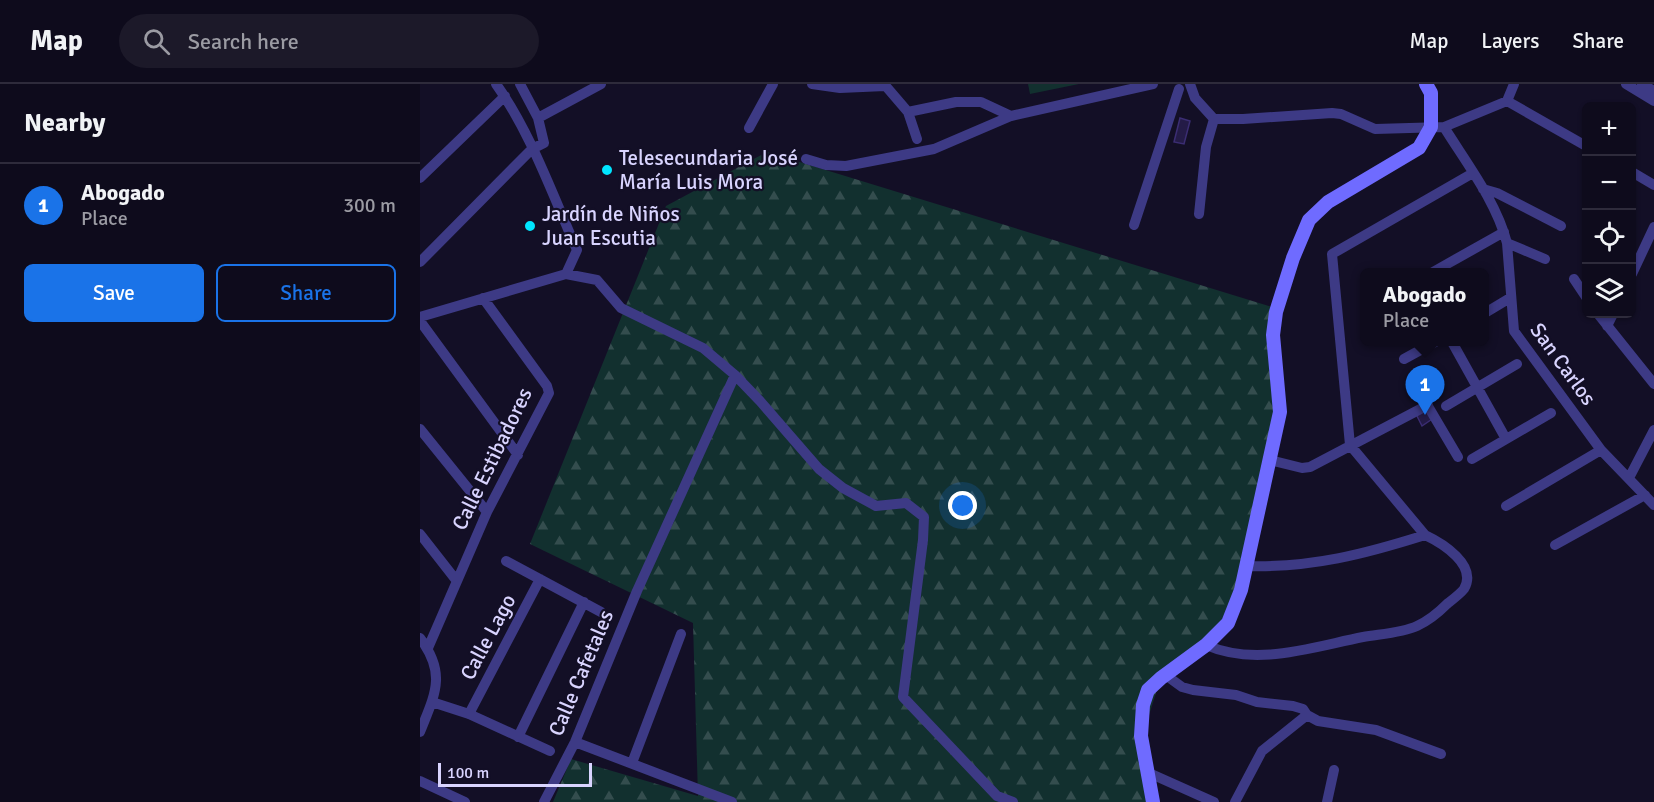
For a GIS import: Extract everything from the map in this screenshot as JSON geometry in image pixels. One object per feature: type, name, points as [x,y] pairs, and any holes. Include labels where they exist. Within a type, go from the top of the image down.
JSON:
[{"type":"street","points":[[496,84],[505,96],[532,149],[577,249],[566,274]]},
{"type":"street","points":[[420,262],[532,149],[544,143],[538,118],[520,84]]},
{"type":"street","points":[[538,118],[601,84]]},
{"type":"street","points":[[749,128],[773,84]]},
{"type":"street","points":[[812,84],[840,88],[885,85],[908,112],[917,139]]},
{"type":"street","points":[[806,159],[826,165],[846,165],[903,156],[934,149],[1011,116],[1153,84]]},
{"type":"street","points":[[1190,84],[1195,98]]},
{"type":"street","points":[[1426,84],[1431,93],[1438,127]]},
{"type":"street","points":[[1134,225],[1176,87],[1195,98],[1214,119],[1332,113],[1341,114],[1375,129],[1438,127],[1507,101],[1514,84]]},
{"type":"street","points":[[1626,84],[1654,101]]},
{"type":"street","points":[[1642,84],[1654,91]]},
{"type":"street","points":[[420,178],[505,96]]},
{"type":"street","points":[[1507,101],[1582,143]]},
{"type":"street","points":[[908,112],[956,102],[981,102],[1011,116]]},
{"type":"street","points":[[1198,214],[1206,147],[1214,119]]},
{"type":"street","points":[[1154,802],[1141,736],[1143,705],[1148,690],[1206,645],[1228,623],[1241,590],[1280,412],[1273,335],[1276,312],[1293,258],[1309,220],[1328,202],[1419,148],[1438,127]]},
{"type":"street","name":"San Carlos","points":[[1438,127],[1473,172],[1497,214],[1504,232],[1507,243],[1514,331],[1601,450],[1654,505]]},
{"type":"street","points":[[1206,645],[1231,654],[1274,654],[1416,627],[1437,614],[1463,589],[1466,580],[1465,569],[1460,560],[1440,542],[1425,536],[1350,445],[1332,254],[1473,172]]},
{"type":"street","points":[[1636,174],[1654,184]]},
{"type":"street","points":[[1483,189],[1497,193],[1561,226]]},
{"type":"street","points":[[1636,265],[1654,227]]},
{"type":"street","points":[[1442,268],[1504,232]]},
{"type":"street","points":[[1507,243],[1545,259]]},
{"type":"street","points":[[518,455],[420,319],[566,274],[597,280],[621,308],[703,348],[735,375],[819,469],[843,488],[876,506],[906,503],[924,517],[903,697],[997,796],[1013,802]]},
{"type":"street","points":[[1574,279],[1582,290]]},
{"type":"street","name":"Calle Estibadores","points":[[428,648],[456,580],[488,512],[549,393],[548,386],[483,298]]},
{"type":"street","points":[[1489,311],[1510,298]]},
{"type":"street","points":[[1601,318],[1654,384]]},
{"type":"street","points":[[1607,326],[1611,318]]},
{"type":"street","points":[[1404,360],[1428,346]]},
{"type":"street","points":[[1454,346],[1506,439]]},
{"type":"street","points":[[1446,406],[1517,364]]},
{"type":"street","name":"Calle Cafetales","points":[[544,802],[575,742],[637,591],[735,375]]},
{"type":"street","points":[[1270,460],[1302,468],[1310,467],[1425,401],[1458,458]]},
{"type":"street","points":[[1472,459],[1551,413]]},
{"type":"street","points":[[420,429],[488,512]]},
{"type":"street","points":[[1629,478],[1654,430]]},
{"type":"street","points":[[1506,506],[1601,450]]},
{"type":"street","points":[[1555,545],[1645,495]]},
{"type":"street","points":[[420,534],[456,580]]},
{"type":"street","points":[[1248,566],[1300,566],[1331,561],[1425,536]]},
{"type":"street","points":[[506,561],[601,612]]},
{"type":"street","name":"Calle Lago","points":[[470,714],[540,579]]},
{"type":"street","points":[[518,737],[585,602]]},
{"type":"street","points":[[632,763],[681,634]]},
{"type":"street","points":[[420,638],[436,665],[432,702],[420,732]]},
{"type":"street","points":[[1168,673],[1171,679],[1182,687],[1236,695],[1257,702],[1293,706],[1303,709],[1307,715],[1318,721],[1376,730],[1441,754]]},
{"type":"street","points":[[432,702],[470,714],[550,751]]},
{"type":"street","points":[[1235,802],[1262,751],[1307,715]]},
{"type":"street","points":[[575,742],[732,802]]},
{"type":"street","points":[[1327,802],[1334,770]]},
{"type":"street","points":[[1149,773],[1214,802]]},
{"type":"street","points":[[420,781],[465,802]]},
{"type":"green space","points":[[1028,84],[1079,84],[1030,94]]},
{"type":"green space","points":[[767,152],[1272,307],[1283,423],[1230,617],[1160,680],[1144,731],[1147,802],[553,802],[571,759],[698,796],[693,623],[530,544],[666,206]]},
{"type":"building","points":[[1180,118],[1190,121],[1184,144],[1174,142]]},
{"type":"building","points":[[1428,406],[1435,417],[1422,426],[1415,412]]},
{"type":"place","name":"Telesecundaria José María Luis Mora","points":[[607,170]]},
{"type":"place","name":"Jardín de Niños Juan Escutia","points":[[530,226]]},
{"type":"place","name":"Abogado","points":[[1425,415]]}]
